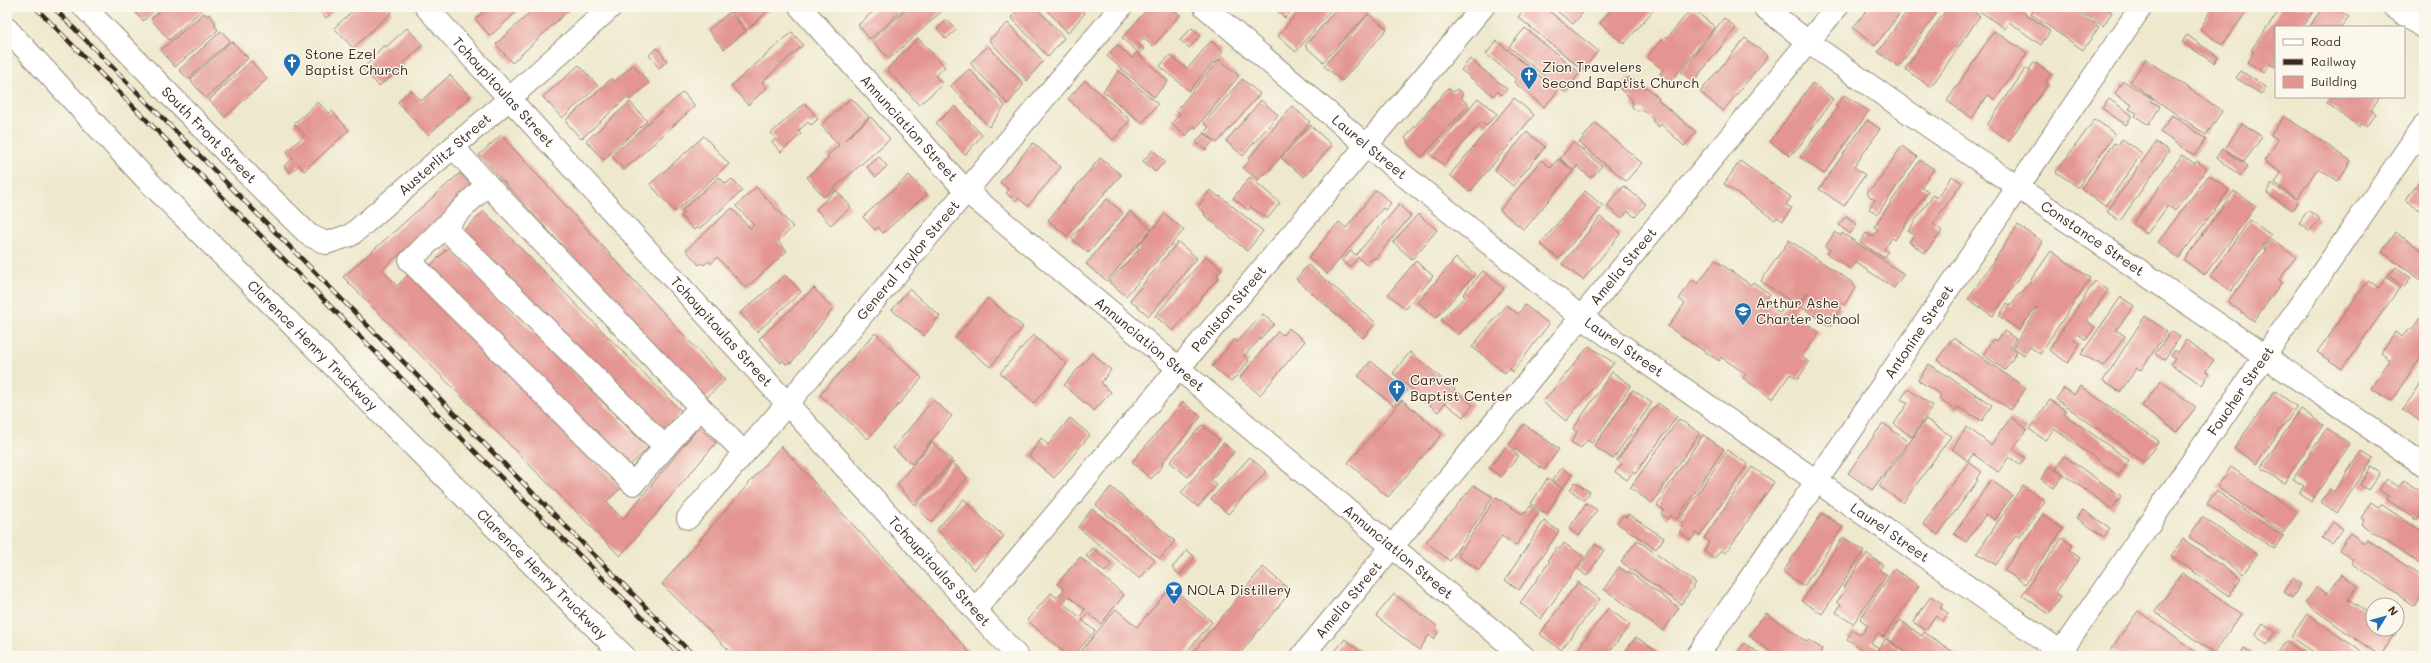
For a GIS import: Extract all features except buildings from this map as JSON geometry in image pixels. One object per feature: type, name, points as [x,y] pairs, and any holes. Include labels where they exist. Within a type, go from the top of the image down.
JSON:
[{"type":"street","name":"Tchoupitoulas Street","points":[[426,7],[509,100],[788,403],[1017,656]]},
{"type":"street","name":"Austerlitz Street","points":[[326,243],[351,235],[509,100],[611,7]]},
{"type":"street","name":"Annunciation Street","points":[[800,7],[965,190],[1179,368],[1392,549],[1523,656]]},
{"type":"street","name":"General Taylor Street","points":[[688,518],[788,403],[965,190],[1121,7]]},
{"type":"street","name":"Laurel Street","points":[[1205,7],[1366,145],[1581,317],[2062,654]]},
{"type":"street","name":"Peniston Street","points":[[975,610],[1482,7]]},
{"type":"street","name":"Constance Street","points":[[1764,7],[1808,42],[2424,465]]},
{"type":"street","name":"Amelia Street","points":[[1302,656],[1392,549],[1581,317],[1838,7]]},
{"type":"street","name":"Antonine Street","points":[[1697,656],[1818,482],[2141,7]]},
{"type":"street","points":[[2394,7],[2424,28]]},
{"type":"street","name":"South Front Street","points":[[96,11],[289,215],[310,235],[326,243]]},
{"type":"street","name":"Clarence Henry Truckway","points":[[7,29],[145,178],[624,656]]},
{"type":"street","name":"Foucher Street","points":[[2062,654],[2424,125]]},
{"type":"street","points":[[453,147],[744,453]]},
{"type":"street","points":[[487,184],[410,261],[632,484],[700,407]]},
{"type":"street","points":[[444,227],[665,447]]},
{"type":"railway","points":[[35,7],[415,392],[681,656]]},
{"type":"railway","points":[[53,7],[694,656]]},
{"type":"place","name":"Stone Ezel Baptist Church","points":[[292,77]]},
{"type":"place","name":"Zion Travelers Second Baptist Church","points":[[1529,90]]},
{"type":"place","name":"Arthur Ashe Charter School","points":[[1743,326]]},
{"type":"place","name":"Carver Baptist Center","points":[[1397,403]]},
{"type":"place","name":"NOLA Distillery","points":[[1174,605]]}]
